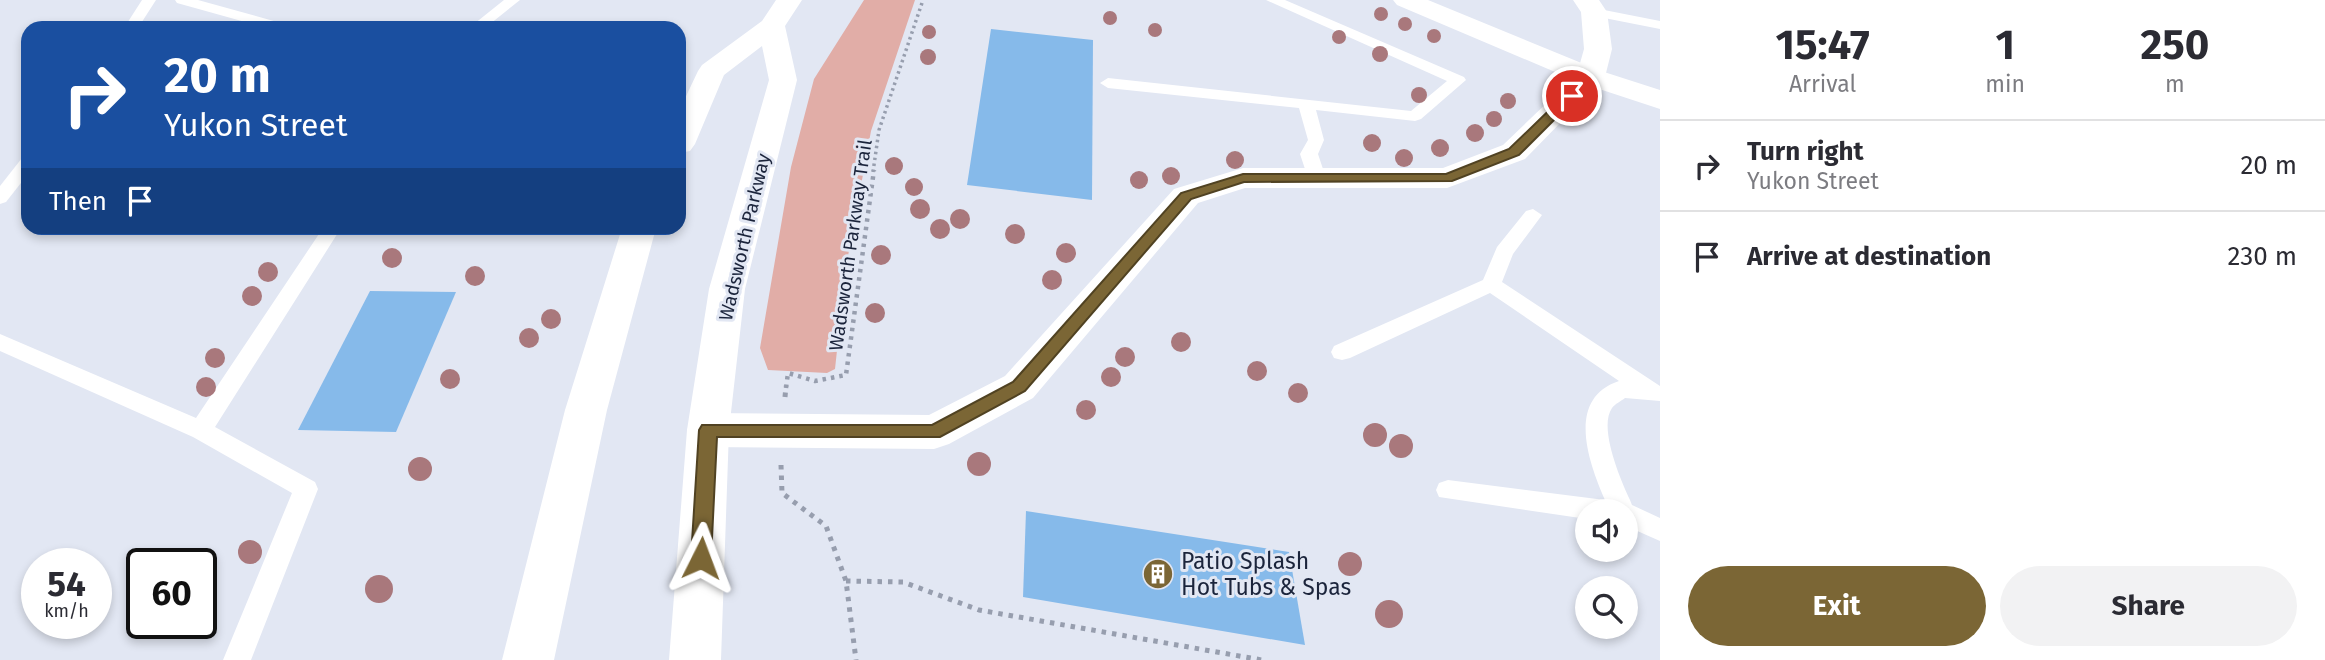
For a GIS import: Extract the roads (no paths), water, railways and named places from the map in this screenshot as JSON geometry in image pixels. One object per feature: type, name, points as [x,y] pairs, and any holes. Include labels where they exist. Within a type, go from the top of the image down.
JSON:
[{"type":"street","points":[[1406,0],[1591,77],[1660,100]]},
{"type":"street","points":[[708,430],[934,432],[1019,387],[1186,196],[1243,178],[1447,178],[1514,152],[1591,77],[1598,49],[1590,6]]},
{"type":"street","name":"Wadsworth Parkway","points":[[686,129],[712,71],[780,13]]},
{"type":"street","name":"Wadsworth Parkway","points":[[695,660],[708,430],[727,289],[783,80],[780,13]]},
{"type":"street","points":[[528,660],[586,410],[637,235]]},
{"type":"lane","points":[[136,21],[149,0]]},
{"type":"lane","points":[[183,0],[258,21]]},
{"type":"lane","points":[[485,21],[513,0]]},
{"type":"lane","points":[[1108,83],[1415,117],[1458,79],[1273,0]]},
{"type":"lane","points":[[1590,6],[1660,25]]},
{"type":"lane","points":[[1306,104],[1316,140],[1309,154],[1317,178]]},
{"type":"lane","points":[[0,198],[21,171]]},
{"type":"lane","points":[[1342,352],[1491,284],[1504,252],[1533,215]]},
{"type":"lane","points":[[201,430],[256,341],[327,235]]},
{"type":"lane","points":[[1491,284],[1658,394]]},
{"type":"lane","points":[[0,342],[201,430],[306,489],[237,660]]},
{"type":"lane","points":[[1617,499],[1606,475],[1596,422],[1603,403],[1622,389],[1658,394]]},
{"type":"lane","points":[[1448,490],[1575,507]]},
{"type":"lane","points":[[1638,520],[1660,530]]},
{"type":"place","name":"Patio Splash Hot Tubs & Spas","points":[[1158,574]]}]
